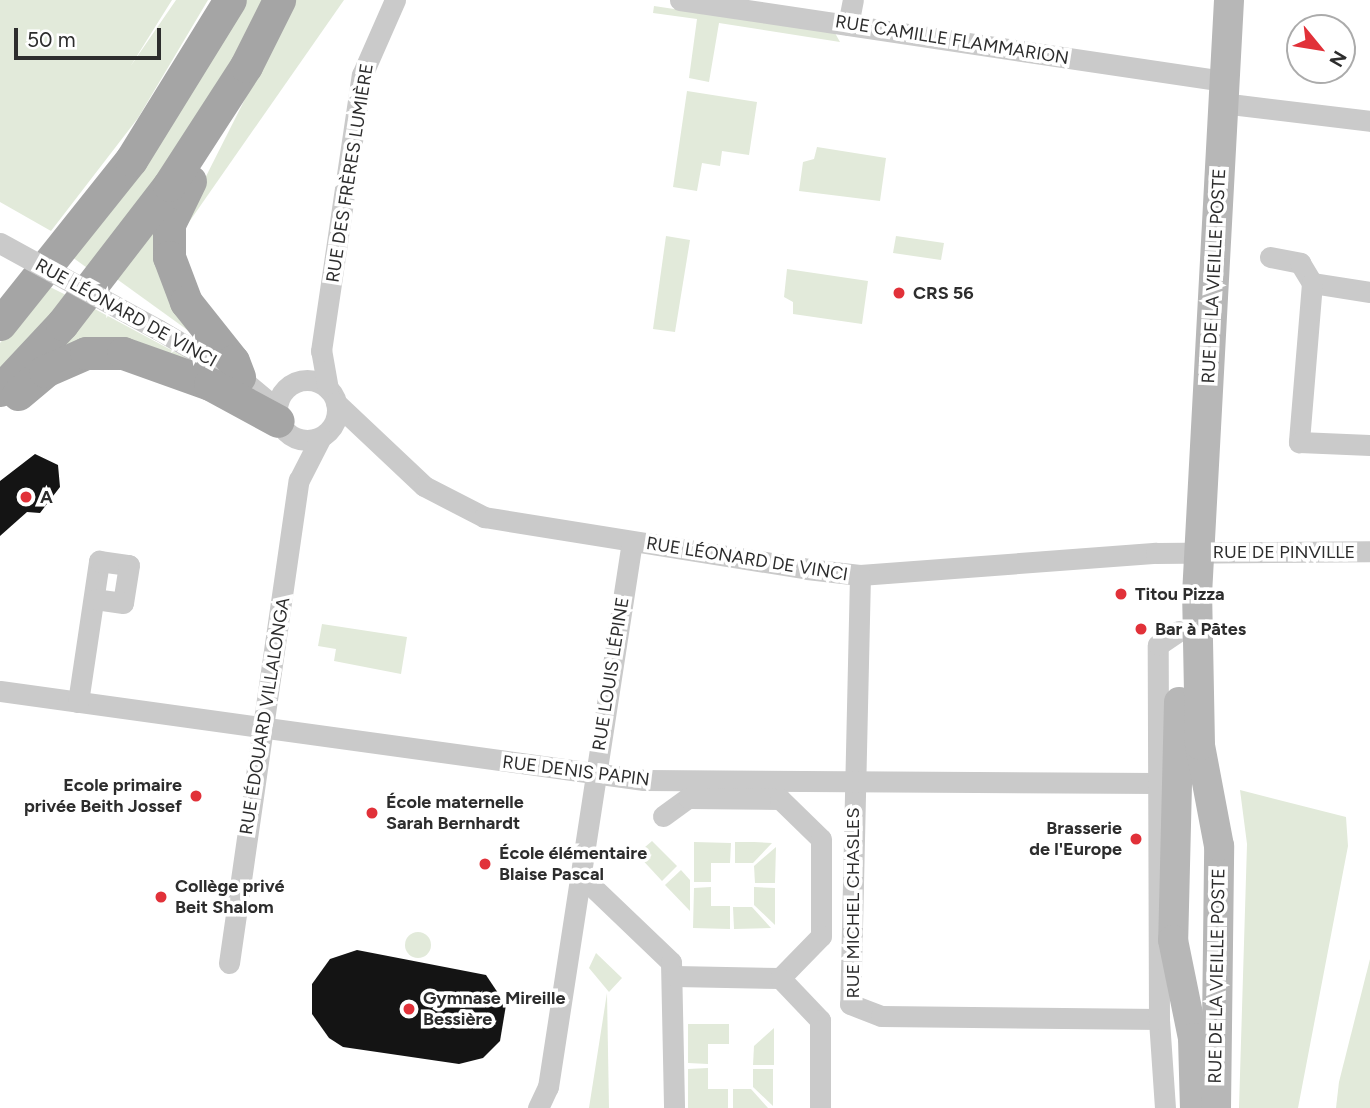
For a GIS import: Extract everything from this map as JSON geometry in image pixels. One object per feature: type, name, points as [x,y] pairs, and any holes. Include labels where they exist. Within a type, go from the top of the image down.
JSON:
[{"type":"main road","points":[[0,324],[131,160],[230,0]]},
{"type":"main road","points":[[244,381],[233,361],[186,302],[168,245],[174,211],[224,122],[246,66],[279,0]]},
{"type":"main road","name":"RUE DE LA VIEILLE POSTE","points":[[1216,1108],[1219,846],[1200,745],[1199,552],[1229,0]]},
{"type":"main road","points":[[0,390],[62,324],[169,185],[246,66]]},
{"type":"main road","points":[[0,410],[45,371],[86,353],[106,351],[156,362],[280,420]]},
{"type":"main road","name":"RUE DE LA VIEILLE POSTE","points":[[1195,1108],[1192,1038],[1173,940],[1172,844],[1164,775],[1179,631],[1179,595],[1199,552]]},
{"type":"street","name":"RUE DES FRÈRES LUMIÈRE","points":[[332,396],[321,351],[362,75],[395,0]]},
{"type":"street","name":"RUE CAMILLE FLAMMARION","points":[[680,0],[848,25],[1370,121]]},
{"type":"street","points":[[848,25],[853,0]]},
{"type":"street","name":"RUE LÉONARD DE VINCI","points":[[0,243],[159,330],[244,381],[280,420]]},
{"type":"street","points":[[1270,257],[1300,263],[1312,283],[1299,442],[1370,445]]},
{"type":"street","points":[[1312,283],[1370,292]]},
{"type":"street","name":"RUE DES FRÈRES LUMIÈRE","points":[[280,420],[296,383],[321,351]]},
{"type":"street","name":"RUE LÉONARD DE VINCI","points":[[244,381],[296,383],[332,396],[366,435],[424,486],[472,512],[632,541],[860,575],[1199,552]]},
{"type":"street","name":"RUE ÉDOUARD VILLALONGA","points":[[229,963],[302,469],[326,433],[332,396]]},
{"type":"street","points":[[280,420],[302,441],[326,433],[366,435]]},
{"type":"street","points":[[280,420],[302,469]]},
{"type":"street","name":"RUE LOUIS LÉPINE","points":[[545,1104],[632,541]]},
{"type":"street","name":"RUE DE PINVILLE","points":[[1199,552],[1370,551]]},
{"type":"street","points":[[78,702],[99,561],[129,565],[123,603],[95,598]]},
{"type":"street","name":"RUE MICHEL CHASLES","points":[[860,575],[850,996],[855,1010],[881,1016],[1159,1019]]},
{"type":"street","name":"RUE DENIS PAPIN","points":[[0,691],[594,776],[855,781],[1164,775]]},
{"type":"street","name":"RUE DE LA VIEILLE POSTE","points":[[1164,775],[1159,1019],[1165,1108]]},
{"type":"street","points":[[663,816],[688,798],[780,799],[821,839],[821,936],[780,978]]},
{"type":"street","points":[[580,875],[663,953],[676,976],[674,1108]]},
{"type":"street","points":[[676,976],[780,978],[820,1020],[820,1108]]},
{"type":"street","name":"RUE DE LA VIEILLE POSTE","points":[[1159,1019],[1185,1000]]},
{"type":"street","name":"RUE DE LA VIEILLE POSTE","points":[[1159,1019],[1192,1038]]},
{"type":"green space","points":[[0,0],[172,0],[130,67],[176,0],[208,0],[138,118],[51,231],[0,202]]},
{"type":"green space","points":[[243,0],[263,0],[204,115],[90,270],[72,257]]},
{"type":"green space","points":[[295,0],[344,0],[187,225],[190,208]]},
{"type":"green space","points":[[654,6],[835,33],[840,42],[719,23],[709,82],[689,78],[697,19],[653,13]]},
{"type":"green space","points":[[687,91],[757,102],[749,155],[722,151],[720,166],[702,163],[697,191],[673,187]]},
{"type":"green space","points":[[817,147],[886,158],[880,201],[799,191],[803,162],[814,159]]},
{"type":"green space","points":[[154,226],[204,342],[114,277]]},
{"type":"green space","points":[[666,236],[690,240],[675,332],[653,329]]},
{"type":"green space","points":[[896,236],[944,243],[941,260],[893,253]]},
{"type":"green space","points":[[787,269],[868,281],[862,324],[793,314],[793,302],[784,297]]},
{"type":"green space","points":[[48,286],[70,297],[0,375],[0,343]]},
{"type":"green space","points":[[91,307],[216,374],[45,360]]},
{"type":"green space","points":[[322,624],[407,637],[401,674],[334,661],[336,649],[318,646]]},
{"type":"green space","points":[[1240,790],[1346,817],[1348,846],[1298,1108],[1239,1108],[1247,844]]},
{"type":"green space","points":[[652,841],[677,866],[662,881],[637,854]]},
{"type":"green space","points":[[694,842],[731,843],[730,863],[711,863],[711,882],[694,882]]},
{"type":"green space","points":[[735,842],[772,843],[753,863],[735,863]]},
{"type":"green space","points":[[776,847],[775,883],[755,883],[754,866]]},
{"type":"green space","points":[[681,870],[690,880],[690,911],[665,885]]},
{"type":"green space","points":[[711,887],[711,906],[730,906],[730,929],[693,928],[694,888]]},
{"type":"green space","points":[[754,887],[775,888],[775,925],[754,905]]},
{"type":"green space","points":[[733,907],[752,907],[771,928],[734,929]]},
{"type":"green space","points":[[418,932],[427,936],[431,945],[427,954],[418,958],[409,954],[405,945],[409,936]]},
{"type":"green space","points":[[596,953],[622,978],[609,992],[589,968]]},
{"type":"green space","points":[[1370,959],[1370,1108],[1336,1108],[1339,1082]]},
{"type":"green space","points":[[607,993],[609,1108],[589,1108]]},
{"type":"green space","points":[[688,1024],[729,1024],[729,1044],[708,1044],[708,1064],[688,1063]]},
{"type":"green space","points":[[774,1028],[774,1065],[753,1065],[754,1046]]},
{"type":"green space","points":[[708,1068],[708,1089],[728,1089],[728,1108],[688,1108],[688,1069]]},
{"type":"green space","points":[[753,1069],[773,1069],[773,1106],[753,1087]]},
{"type":"green space","points":[[733,1089],[751,1089],[768,1108],[733,1108]]},
{"type":"building","name":"A","points":[[35,454],[58,465],[60,487],[40,513],[27,512],[0,536],[0,481]]},
{"type":"building","name":"Gymnase Mireille Bessière","points":[[357,950],[486,975],[506,1005],[500,1041],[483,1058],[459,1064],[343,1047],[329,1038],[312,1014],[312,984],[330,959]]},
{"type":"place","name":"CRS 56","points":[[899,293]]},
{"type":"place","name":"A","points":[[26,497]]},
{"type":"place","name":"Titou Pizza","points":[[1121,594]]},
{"type":"place","name":"Bar à Pâtes","points":[[1141,629]]},
{"type":"place","name":"Ecole primaire privée Beith Jossef","points":[[196,796]]},
{"type":"place","name":"École maternelle Sarah Bernhardt","points":[[372,813]]},
{"type":"place","name":"Brasserie de l'Europe","points":[[1136,839]]},
{"type":"place","name":"École élémentaire Blaise Pascal","points":[[485,864]]},
{"type":"place","name":"Collège privé Beit Shalom","points":[[161,897]]},
{"type":"place","name":"Gymnase Mireille Bessière","points":[[409,1009]]}]
